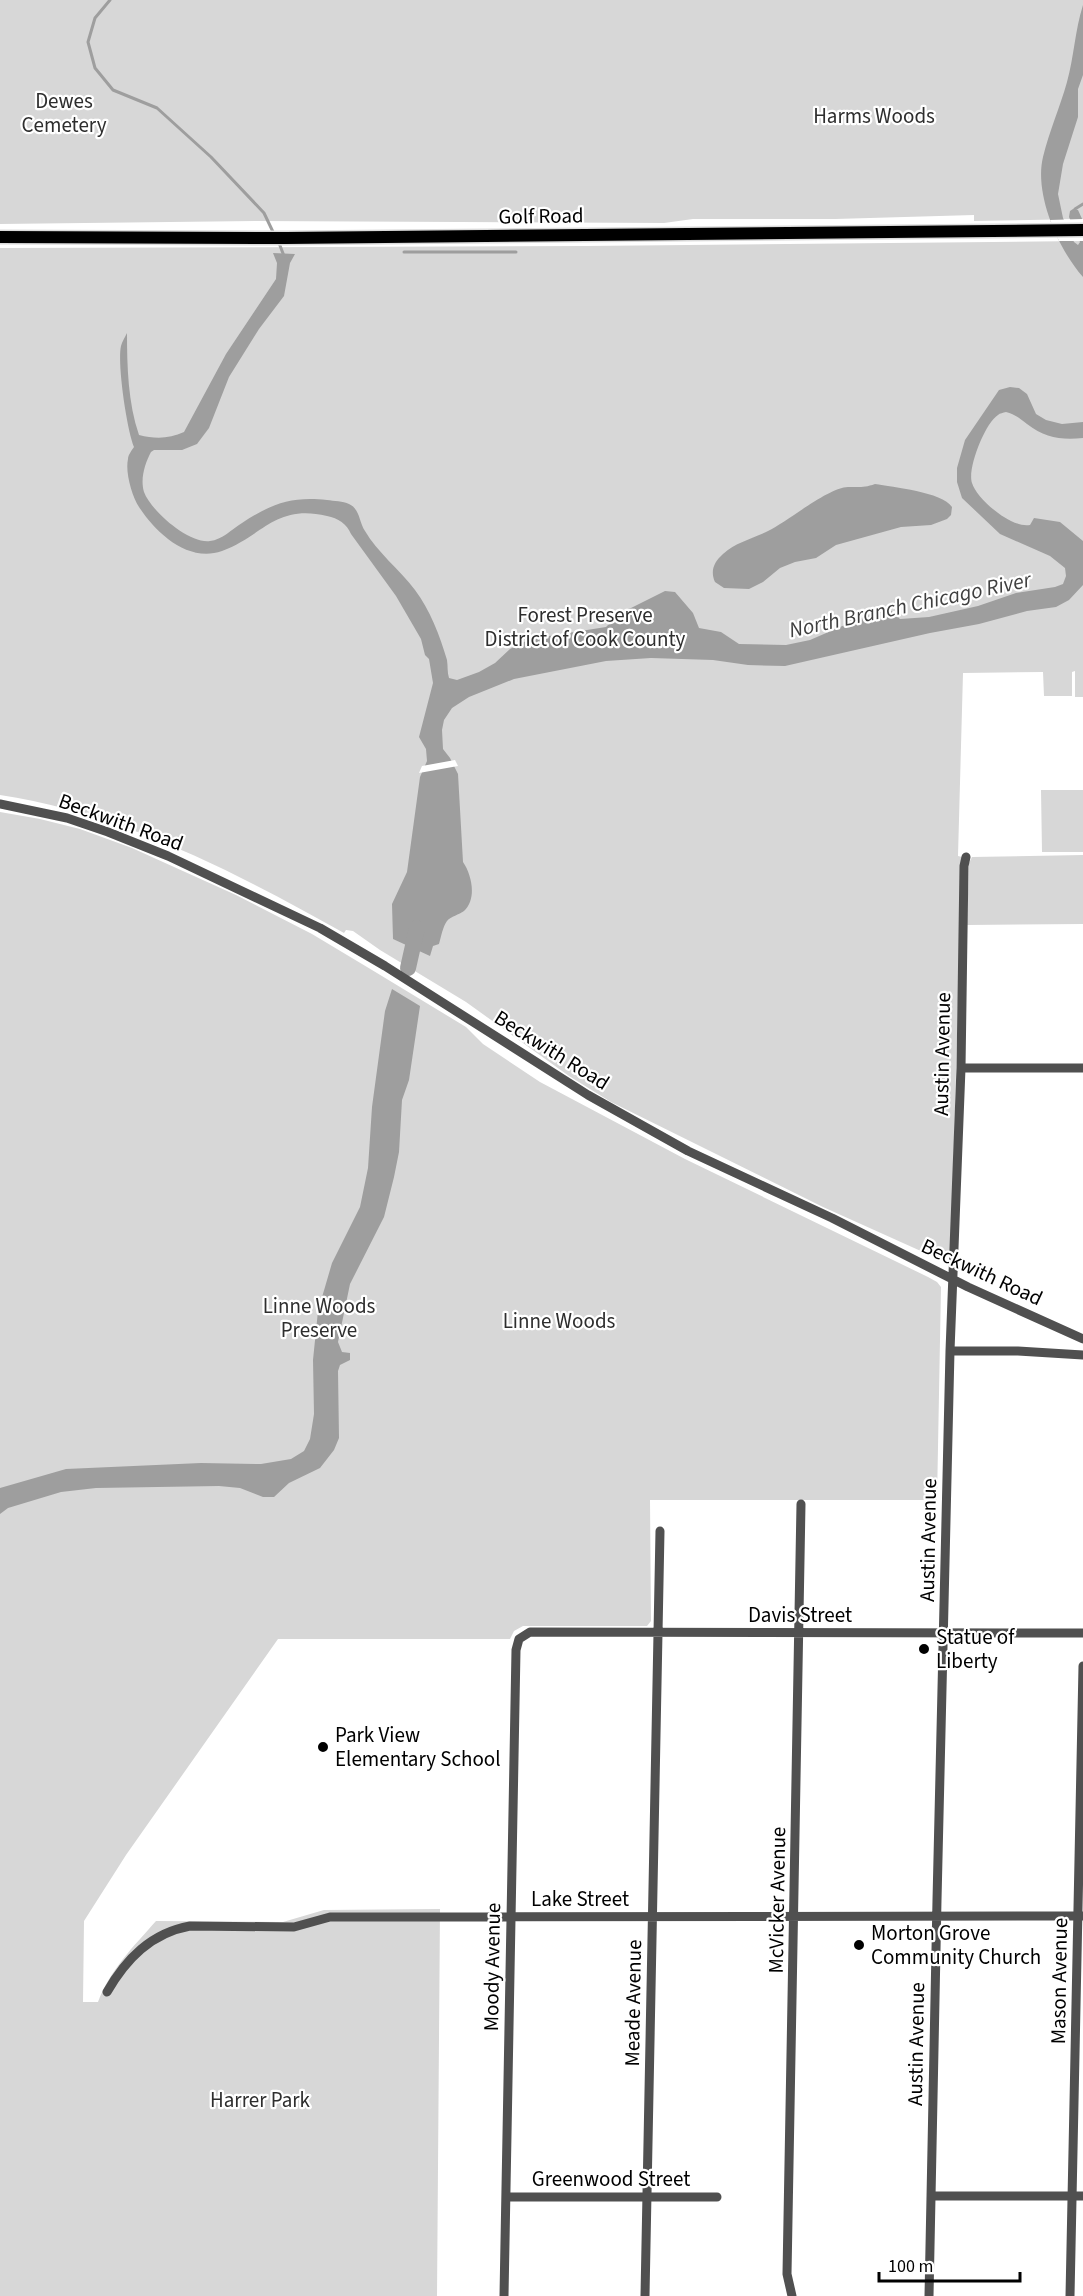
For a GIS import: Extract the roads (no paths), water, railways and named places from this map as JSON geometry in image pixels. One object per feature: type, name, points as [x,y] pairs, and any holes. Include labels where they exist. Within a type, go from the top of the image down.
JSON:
[{"type":"main road","name":"Golf Road","points":[[0,237],[286,238],[1083,230]]},
{"type":"street","name":"Beckwith Road","points":[[0,804],[67,818],[168,856],[320,928],[385,966],[588,1095],[688,1151],[1083,1339]]},
{"type":"street","name":"Austin Avenue","points":[[929,2296],[950,1351],[961,1068],[966,857]]},
{"type":"street","points":[[961,1068],[1083,1068]]},
{"type":"street","points":[[950,1351],[1018,1351],[1083,1355]]},
{"type":"street","name":"McVicker Avenue","points":[[792,2296],[787,2274],[801,1504]]},
{"type":"street","name":"Meade Avenue","points":[[645,2296],[660,1531]]},
{"type":"street","name":"Davis Street","points":[[519,1639],[530,1632],[1083,1633]]},
{"type":"street","name":"Moody Avenue","points":[[504,2296],[516,1650],[519,1639]]},
{"type":"street","name":"Mason Avenue","points":[[1070,2296],[1080,1916],[1083,1666]]},
{"type":"street","name":"Lake Street","points":[[107,1992],[135,1954],[161,1934],[190,1926],[294,1927],[330,1917],[1080,1916]]},
{"type":"street","points":[[932,2196],[1083,2196]]},
{"type":"street","name":"Greenwood Street","points":[[506,2197],[717,2197]]},
{"type":"waterway","points":[[110,0],[95,18],[88,42],[95,68],[113,90],[157,108],[211,157],[264,213],[274,234]]},
{"type":"waterway","points":[[1075,209],[1083,204]]},
{"type":"waterway","points":[[279,243],[284,256]]},
{"type":"waterway","points":[[404,252],[516,252]]},
{"type":"waterway","name":"North Branch Chicago River","points":[[408,968],[417,928]]},
{"type":"place","name":"Statue of Liberty","points":[[924,1649]]},
{"type":"place","name":"Park View Elementary School","points":[[323,1747]]},
{"type":"place","name":"Morton Grove Community Church","points":[[859,1945]]},
{"type":"park label","name":"Dewes Cemetery","points":[[64,113]]},
{"type":"park label","name":"Harms Woods","points":[[874,116]]},
{"type":"park label","name":"Forest Preserve District of Cook County","points":[[585,627]]},
{"type":"park label","name":"Linne Woods Preserve","points":[[319,1318]]},
{"type":"park label","name":"Linne Woods","points":[[559,1321]]},
{"type":"park label","name":"Harrer Park","points":[[260,2100]]}]
